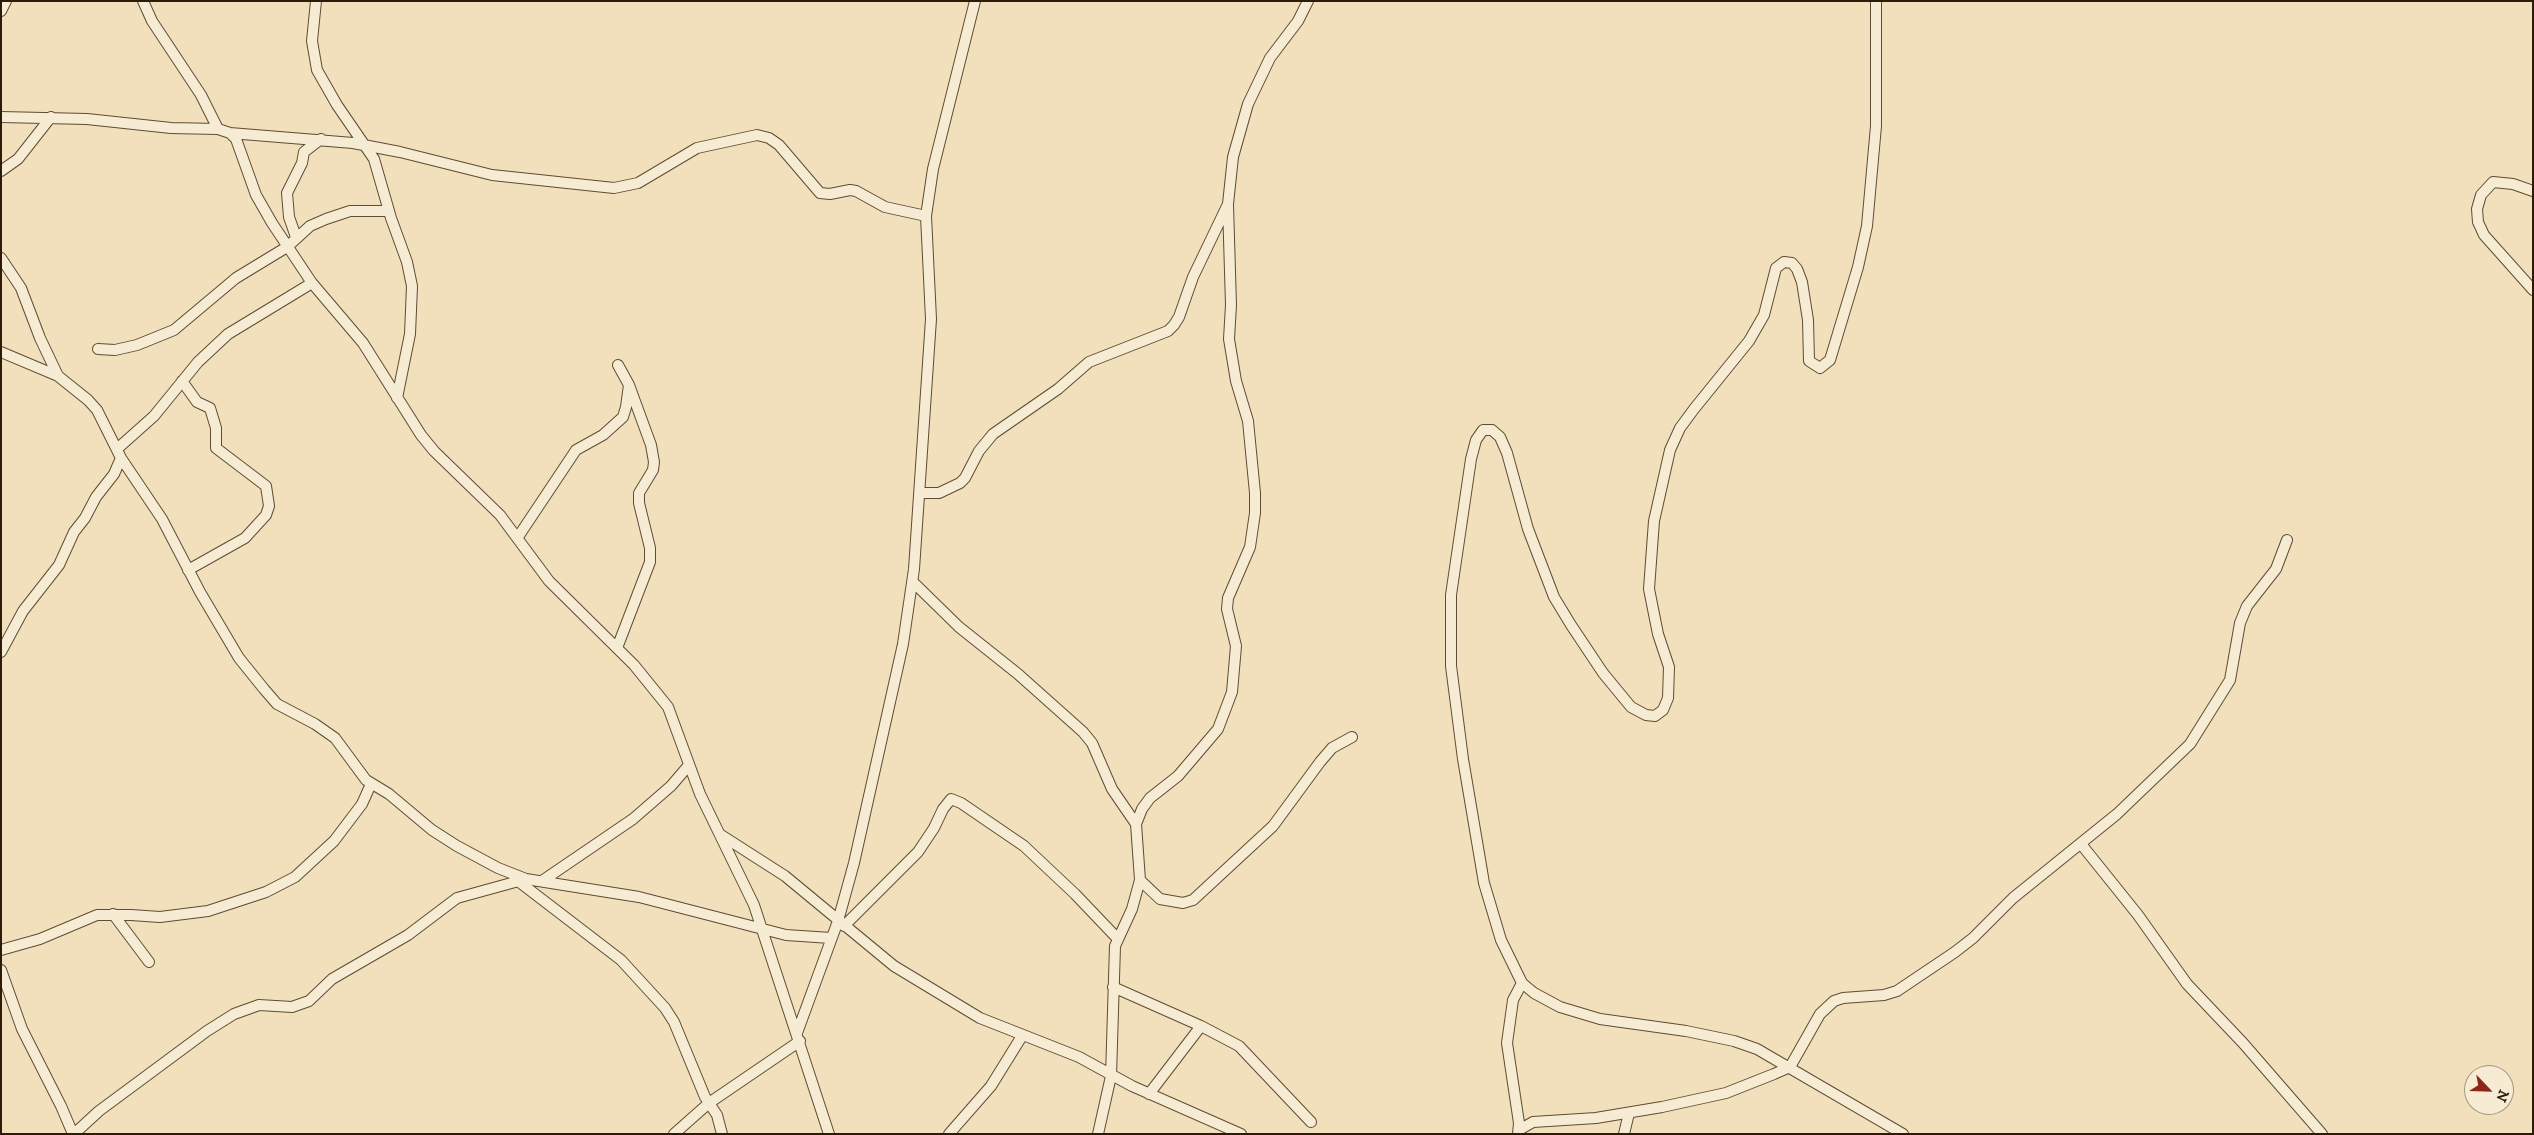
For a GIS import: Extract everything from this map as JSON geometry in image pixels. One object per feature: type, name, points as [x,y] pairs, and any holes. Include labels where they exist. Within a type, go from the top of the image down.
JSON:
[{"type":"street","points":[[1,11],[6,1]]},
{"type":"street","points":[[143,1],[152,21],[201,95],[218,129]]},
{"type":"street","points":[[316,1],[312,41],[317,70],[336,105],[366,145],[378,170],[407,262],[412,286],[410,334],[397,398]]},
{"type":"street","points":[[841,923],[896,686],[913,582],[931,319],[926,216],[933,169],[974,1]]},
{"type":"street","points":[[1098,1134],[1111,1076],[1114,954],[1118,938],[1132,908],[1140,880],[1136,824],[1142,809],[1150,798],[1178,776],[1218,729],[1232,692],[1236,646],[1227,609],[1228,598],[1250,546],[1255,513],[1255,493],[1248,421],[1236,381],[1229,339],[1231,305],[1228,204],[1233,157],[1248,104],[1270,58],[1298,21],[1308,1]]},
{"type":"street","points":[[1876,1],[1876,126],[1867,226],[1858,267],[1830,360],[1820,368],[1809,361],[1808,320],[1802,282],[1797,269],[1792,264],[1784,262],[1776,268],[1764,315],[1749,340],[1680,428],[1670,450],[1654,521],[1650,552],[1649,589],[1658,634],[1669,667],[1668,698],[1663,710],[1655,716],[1646,715],[1631,707],[1603,673],[1554,597],[1528,529],[1507,453],[1500,437],[1492,430],[1483,430],[1476,440],[1464,500],[1451,595],[1451,666],[1463,759],[1484,883],[1501,940],[1522,983],[1534,993],[1568,1010],[1600,1019],[1686,1031],[1734,1041],[1757,1049],[1903,1134]]},
{"type":"street","points":[[1,117],[51,117],[184,129],[218,129],[230,133],[321,139],[366,145],[492,175],[614,188],[638,183],[697,148],[756,135],[769,138],[779,145],[820,193],[830,194],[850,190],[885,207],[926,216]]},
{"type":"street","points":[[1,171],[18,159],[51,117]]},
{"type":"street","points":[[230,133],[238,145],[256,195],[287,247],[312,284],[364,343],[397,398],[434,451],[480,495],[518,537],[563,596],[618,648],[654,688],[668,707],[700,794],[751,897],[829,1134]]},
{"type":"street","points":[[296,237],[290,217],[287,193],[302,163],[304,152],[321,139]]},
{"type":"street","points":[[2533,191],[2512,184],[2493,182],[2481,195],[2477,209],[2478,222],[2484,235],[2533,290]]},
{"type":"street","points":[[920,492],[939,493],[960,483],[965,478],[979,451],[993,434],[1058,389],[1089,362],[1168,331],[1179,317],[1197,269],[1228,204]]},
{"type":"street","points":[[98,349],[115,350],[137,346],[166,334],[236,278],[287,247],[296,237],[326,219],[350,211],[390,211]]},
{"type":"street","points":[[1,258],[21,288],[40,338],[58,376]]},
{"type":"street","points":[[1,652],[23,610],[59,565],[74,532],[85,518],[96,497],[114,474],[119,454],[154,416],[182,381],[228,334],[312,284]]},
{"type":"street","points":[[1,352],[58,376],[88,400],[97,410],[119,454],[162,519],[188,570],[240,658],[277,704],[315,724],[339,742],[359,774],[371,784],[389,794],[413,815],[457,846],[522,880],[621,960],[665,1008],[674,1022],[709,1103],[720,1121],[722,1134]]},
{"type":"street","points":[[618,365],[629,385],[651,445],[654,462],[653,470],[639,493],[639,503],[650,548],[650,562],[618,648]]},
{"type":"street","points":[[182,381],[197,402],[210,408],[216,428],[216,448],[266,486],[269,506],[266,515],[245,538],[188,570]]},
{"type":"street","points":[[518,537],[576,450],[603,435],[623,416],[629,385]]},
{"type":"street","points":[[1522,983],[1513,1000],[1507,1043],[1518,1132],[1533,1122],[1629,1113],[1726,1093],[1790,1067],[1820,1014],[1834,1001],[1843,998],[1884,996],[1910,984],[1973,938],[2013,898],[2081,844],[2177,758],[2202,728],[2230,680],[2240,623],[2247,606],[2276,569],[2287,540]]},
{"type":"street","points":[[913,582],[959,627],[1018,674],[1083,732],[1092,743],[1112,789],[1136,824]]},
{"type":"street","points":[[1140,880],[1160,899],[1183,903],[1193,900],[1273,826],[1332,748],[1352,737]]},
{"type":"street","points":[[542,881],[632,819],[671,786],[689,765]]},
{"type":"street","points":[[1,950],[40,938],[89,918],[113,914],[156,918],[208,911],[266,892],[295,877],[334,841],[362,804],[371,784]]},
{"type":"street","points":[[674,1134],[709,1103],[798,1037],[832,938],[841,923],[918,852],[934,828],[942,809],[951,799],[961,802],[1024,846],[1070,888],[1118,938]]},
{"type":"street","points":[[720,834],[786,876],[894,966],[935,992],[994,1025],[1079,1057],[1111,1076],[1241,1134]]},
{"type":"street","points":[[2081,844],[2138,915],[2186,984],[2243,1043],[2322,1134]]},
{"type":"street","points":[[1,970],[22,1029],[62,1106],[73,1134],[99,1111],[207,1031],[234,1014],[259,1005],[292,1007],[309,1001],[332,979],[396,942],[457,898],[522,880],[542,881],[667,904],[763,931],[807,938],[832,938]]},
{"type":"street","points":[[113,914],[148,962]]},
{"type":"street","points":[[1113,987],[1201,1026],[1243,1049],[1311,1122]]},
{"type":"street","points":[[1149,1094],[1201,1026]]},
{"type":"street","points":[[949,1134],[991,1086],[1022,1036]]},
{"type":"street","points":[[1624,1134],[1629,1113]]}]
